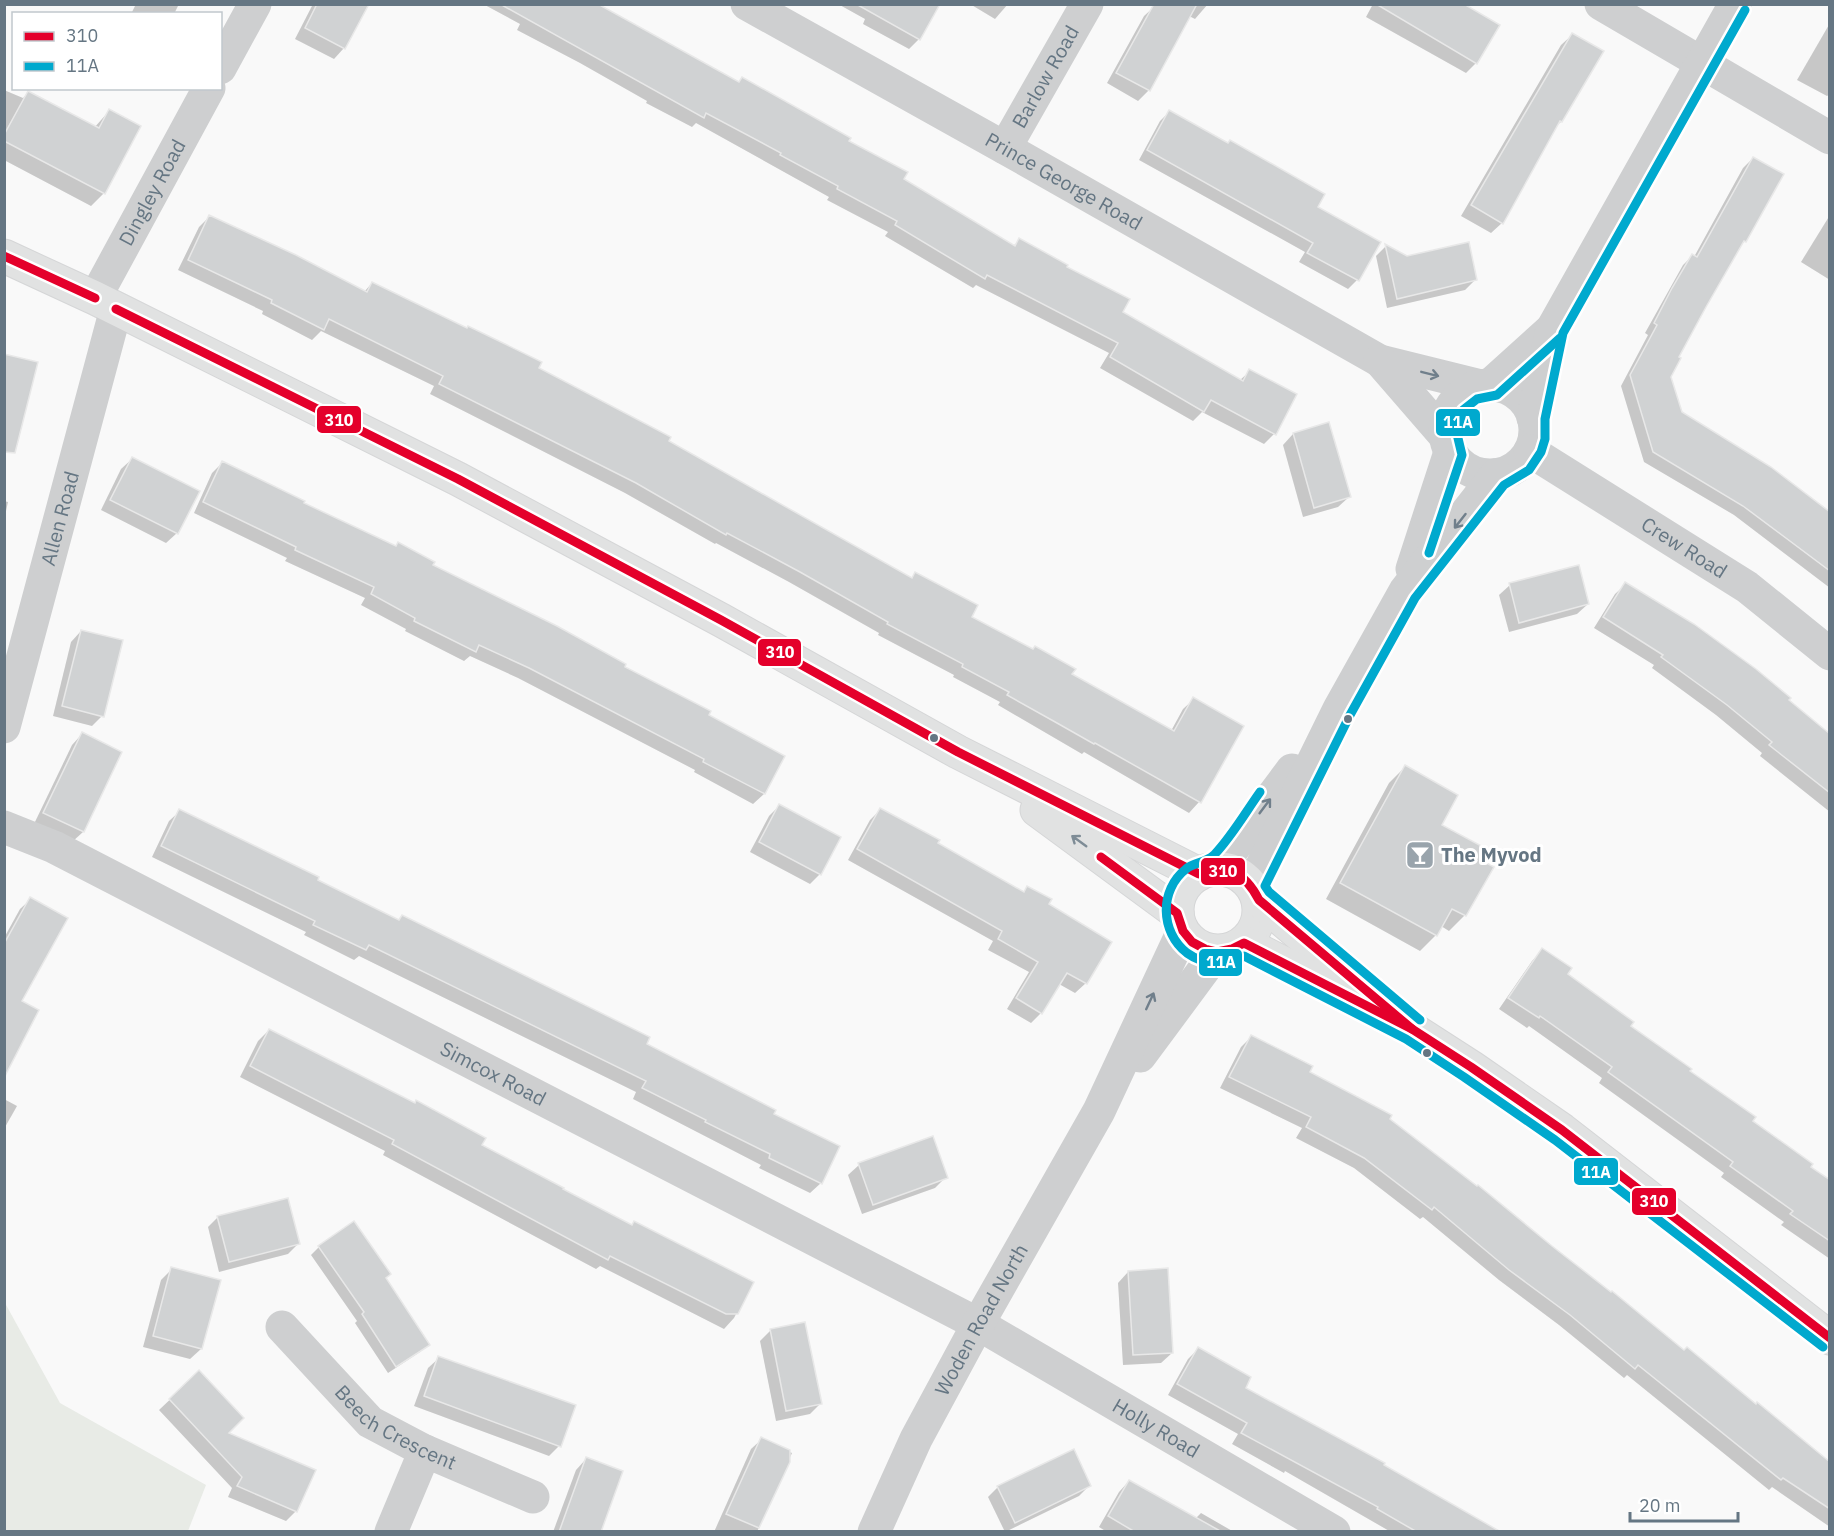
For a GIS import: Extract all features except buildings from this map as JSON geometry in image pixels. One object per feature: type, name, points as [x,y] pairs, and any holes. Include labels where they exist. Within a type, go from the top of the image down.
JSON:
[{"type":"main road","points":[[4,256],[105,303],[459,479],[721,620],[958,752],[1208,872]]},
{"type":"main road","points":[[958,752],[1180,922],[1192,942],[1205,949],[1231,947],[1412,1029]]},
{"type":"main road","points":[[1180,922],[1179,898],[1188,883],[1208,872],[1230,871],[1412,1029],[1562,1130],[1830,1338]]},
{"type":"main road","points":[[1231,947],[1254,930],[1259,915],[1255,893]]},
{"type":"street","points":[[222,64],[255,4]]},
{"type":"street","name":"Prince George Road","points":[[747,4],[1380,361],[1485,385]]},
{"type":"street","name":"Barlow Road","points":[[1005,148],[1087,4]]},
{"type":"street","points":[[1600,4],[1830,138]]},
{"type":"street","points":[[1447,444],[1463,467],[1481,475],[1496,475],[1515,466],[1530,451],[1534,429],[1533,418],[1551,329],[1735,4]]},
{"type":"street","name":"Dingley Road","points":[[105,303],[208,90]]},
{"type":"street","name":"Allen Road","points":[[4,727],[105,303]]},
{"type":"street","points":[[1405,591],[1447,444],[1446,418],[1454,403],[1459,396],[1485,385],[1551,329]]},
{"type":"street","name":"Prince George Road","points":[[1380,361],[1447,444]]},
{"type":"street","points":[[1485,385],[1503,387],[1520,397],[1533,418]]},
{"type":"street","name":"Crew Road","points":[[1530,451],[1747,587],[1830,654]]},
{"type":"street","points":[[1255,893],[1339,708],[1405,591],[1496,475]]},
{"type":"street","points":[[1208,872],[1339,708]]},
{"type":"street","name":"Simcox Road","points":[[4,827],[54,847],[978,1324]]},
{"type":"street","name":"Woden Road North","points":[[874,1532],[916,1439],[978,1324],[1100,1111],[1180,922]]},
{"type":"street","name":"Woden Road North","points":[[1100,1111],[1231,947]]},
{"type":"street","name":"Holly Road","points":[[978,1324],[1334,1532]]},
{"type":"street","name":"Beech Crescent","points":[[282,1327],[370,1422],[424,1451],[533,1497]]},
{"type":"street","points":[[391,1532],[424,1451]]},
{"type":"shaded area","points":[[5,1303],[60,1403],[206,1485],[188,1531],[5,1531]]},
{"type":"transit line","name":"11A","points":[[1420,1020],[1269,892],[1265,886],[1350,715],[1415,598],[1504,485],[1529,470],[1541,452],[1545,439],[1545,419],[1563,333],[1745,10]]},
{"type":"transit line","name":"310","points":[[4,256],[95,298]]},
{"type":"transit line","name":"310","points":[[116,309],[458,479],[721,620],[958,752],[1199,874],[1219,871],[1235,873],[1248,883],[1259,900],[1412,1029]]},
{"type":"transit line","name":"11A","points":[[1429,553],[1462,455],[1457,434],[1458,421],[1463,410],[1477,399],[1497,395],[1560,338]]},
{"type":"transit line","name":"11A","points":[[1260,792],[1221,848],[1207,860],[1186,869],[1171,888],[1167,899],[1168,923],[1178,944],[1187,953],[1201,960],[1215,963],[1244,956],[1406,1039],[1555,1140],[1823,1347]]},
{"type":"transit line","name":"310","points":[[1101,857],[1177,913],[1183,931],[1192,942],[1217,952],[1232,949],[1244,943],[1412,1029],[1471,1067],[1562,1130],[1830,1338]]},
{"type":"place","name":"The Myvod","points":[[1420,855]]}]
